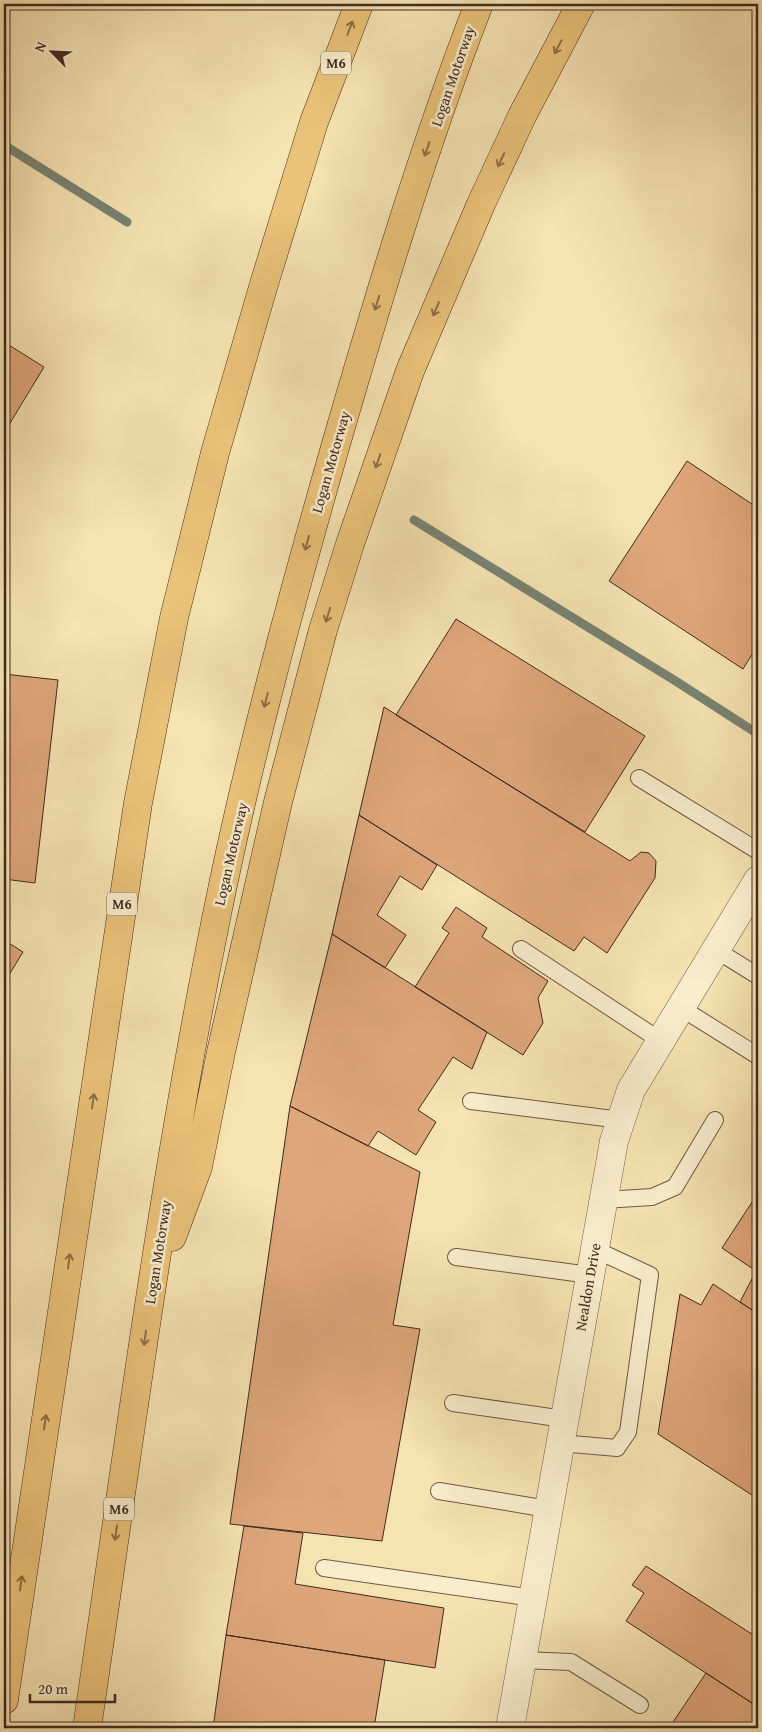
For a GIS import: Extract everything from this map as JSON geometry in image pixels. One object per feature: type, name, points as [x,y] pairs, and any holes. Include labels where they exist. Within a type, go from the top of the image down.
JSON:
[{"type":"highway","name":"M6","points":[[4,1700],[138,803],[174,618],[215,453],[264,284],[314,122],[359,4]]},
{"type":"highway","name":"Logan Motorway","points":[[87,1728],[181,1104],[216,916],[264,705],[311,530],[367,337],[416,181],[478,4]]},
{"type":"highway","points":[[152,1290],[198,1167],[225,1033],[278,802],[323,630],[350,544],[410,371],[473,222],[522,116],[581,4]]},
{"type":"street","name":"Nealdon Drive","points":[[510,1728],[614,1142],[631,1090],[758,880]]},
{"type":"lane","points":[[640,778],[758,852]]},
{"type":"lane","points":[[521,949],[661,1041]]},
{"type":"lane","points":[[716,950],[758,976]]},
{"type":"lane","points":[[681,1008],[758,1056]]},
{"type":"lane","points":[[471,1101],[621,1120]]},
{"type":"lane","points":[[603,1200],[652,1197],[675,1186],[715,1120]]},
{"type":"lane","points":[[453,1403],[562,1431],[617,1448],[628,1432],[650,1275],[592,1262],[456,1257]]},
{"type":"lane","points":[[439,1491],[548,1509]]},
{"type":"lane","points":[[324,1568],[533,1598]]},
{"type":"lane","points":[[522,1660],[571,1662],[640,1705]]},
{"type":"building","points":[[4,342],[44,367],[4,433]]},
{"type":"building","points":[[687,461],[758,508],[758,645],[743,669],[609,581]]},
{"type":"building","points":[[456,619],[645,736],[585,832],[396,715]]},
{"type":"building","points":[[4,674],[58,680],[35,883],[4,879]]},
{"type":"building","points":[[384,707],[630,861],[641,852],[649,853],[656,861],[655,878],[607,953],[584,937],[574,951],[359,815]]},
{"type":"building","points":[[359,815],[437,865],[422,890],[400,876],[377,915],[406,935],[385,968],[332,934]]},
{"type":"building","points":[[456,907],[487,928],[482,937],[548,981],[538,998],[543,1023],[523,1055],[415,987],[449,933],[442,928]]},
{"type":"building","points":[[332,934],[487,1032],[472,1069],[453,1057],[418,1110],[436,1122],[416,1155],[378,1131],[368,1146],[290,1106]]},
{"type":"building","points":[[4,940],[23,952],[4,983]]},
{"type":"building","points":[[290,1106],[420,1172],[393,1325],[420,1329],[382,1541],[230,1524]]},
{"type":"building","points":[[758,1193],[758,1314],[740,1302],[756,1271],[722,1248]]},
{"type":"building","points":[[713,1284],[758,1314],[758,1499],[658,1434],[680,1294],[701,1305]]},
{"type":"building","points":[[244,1526],[303,1533],[295,1584],[444,1608],[435,1668],[226,1635]]},
{"type":"building","points":[[646,1566],[758,1638],[758,1707],[626,1621],[644,1593],[632,1585]]},
{"type":"building","points":[[226,1635],[385,1660],[374,1728],[213,1728]]},
{"type":"building","points":[[706,1673],[758,1707],[758,1728],[669,1728]]},
{"type":"waterway","points":[[4,145],[127,222]]},
{"type":"waterway","points":[[414,520],[758,734]]}]
